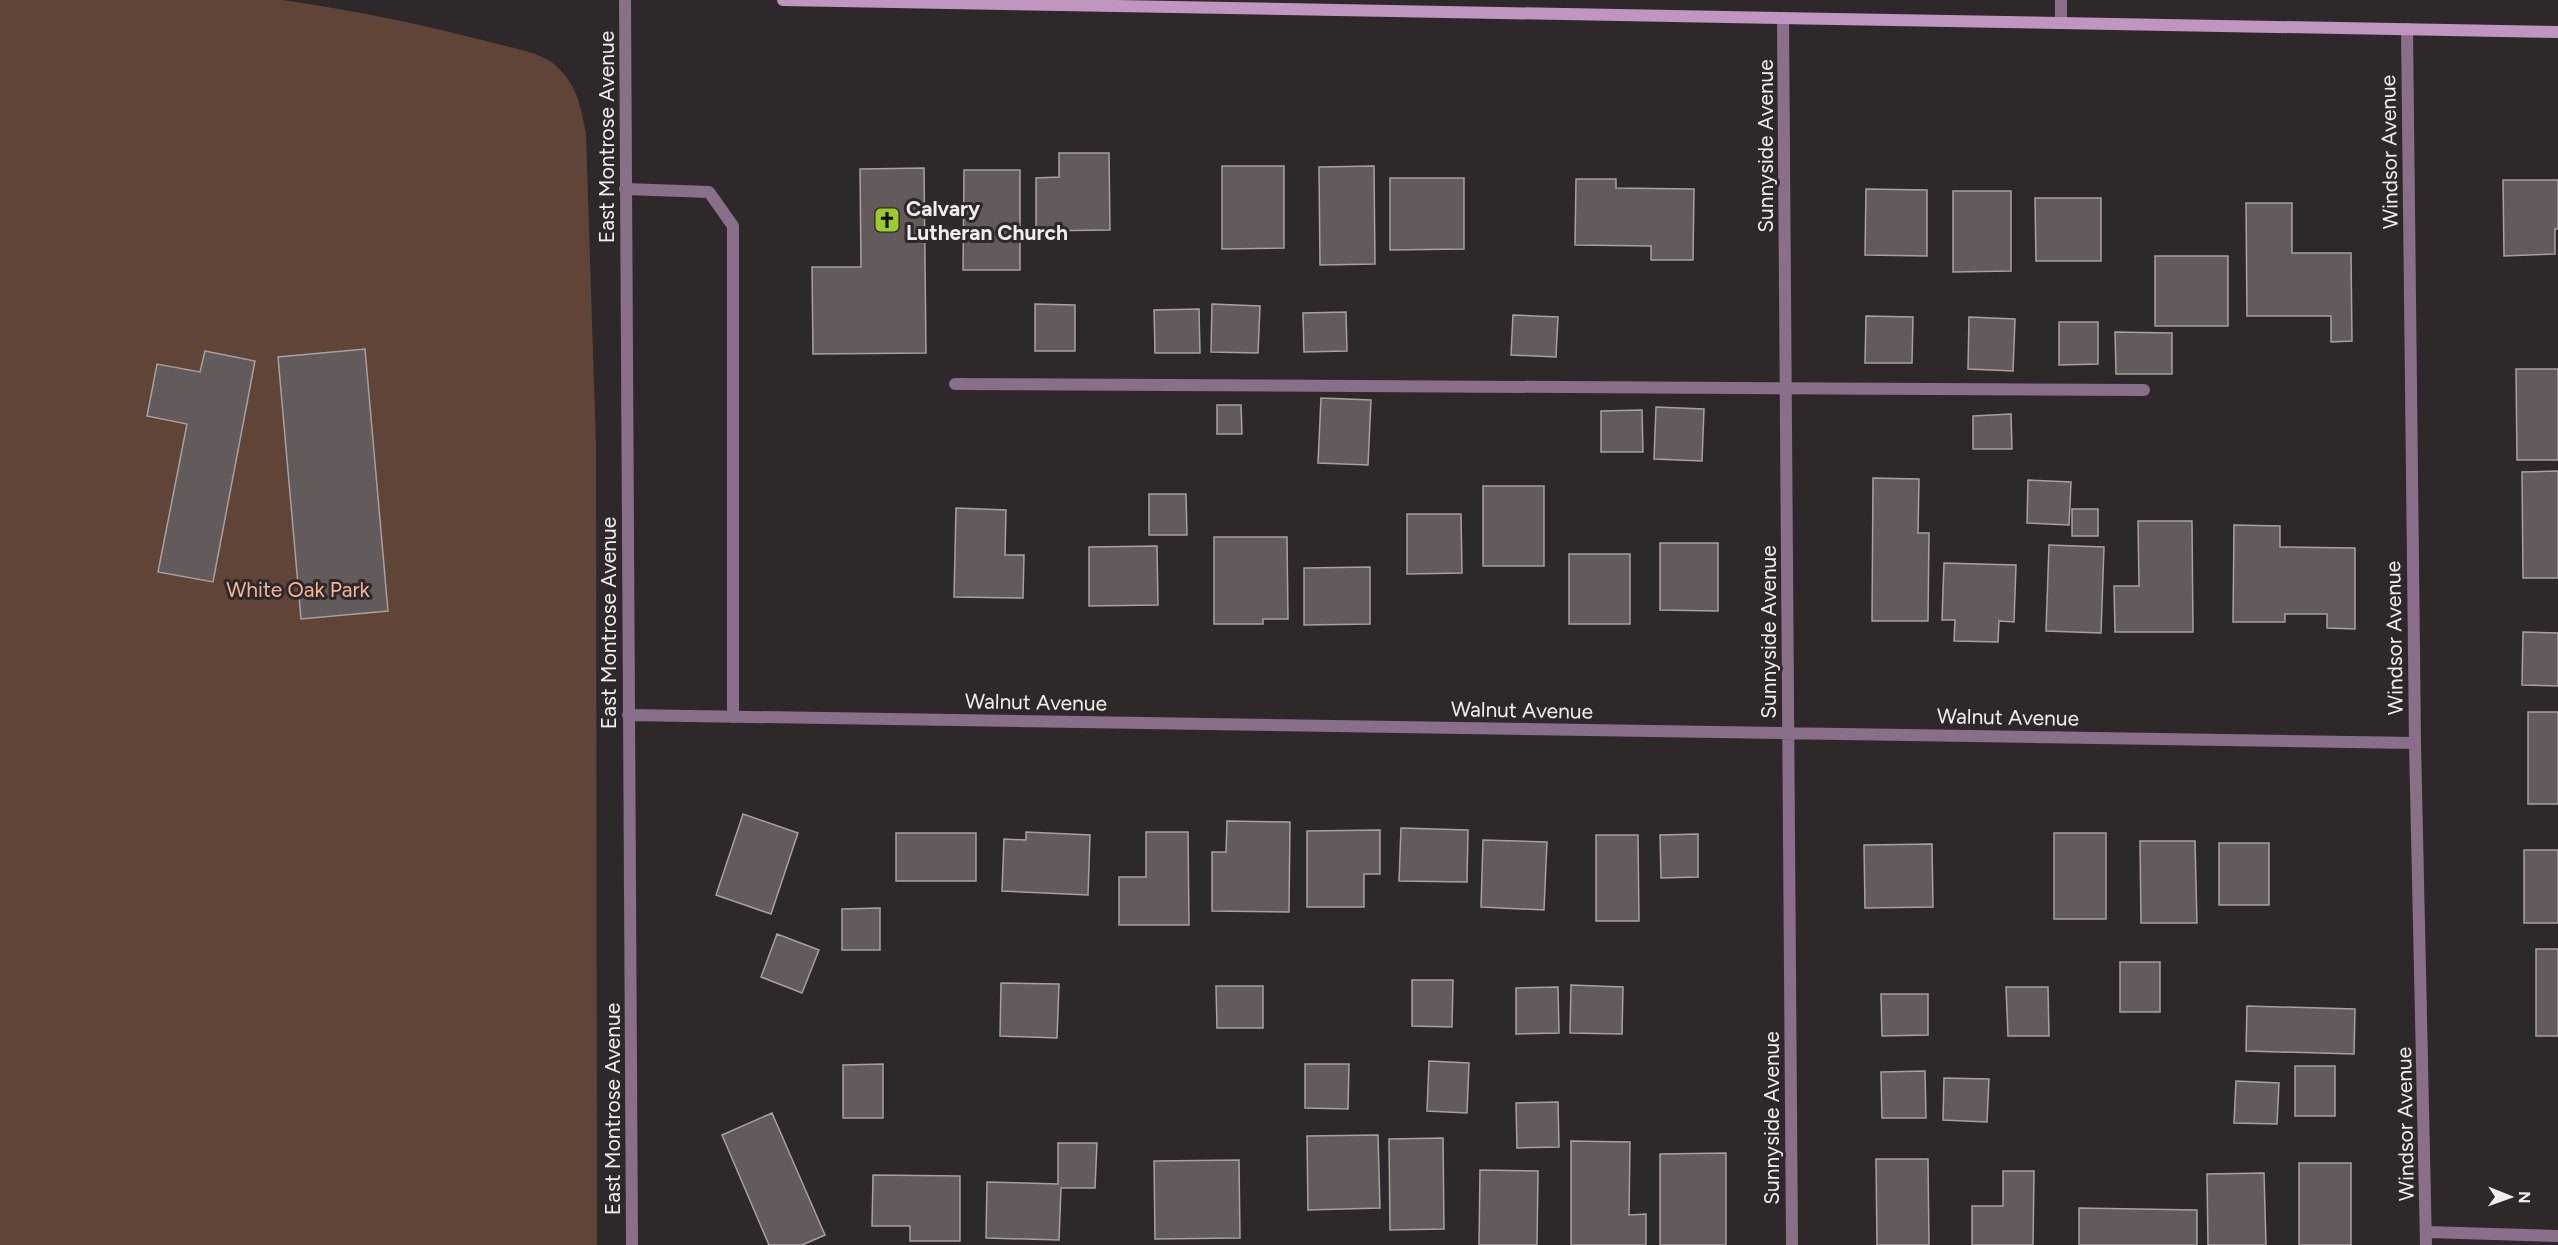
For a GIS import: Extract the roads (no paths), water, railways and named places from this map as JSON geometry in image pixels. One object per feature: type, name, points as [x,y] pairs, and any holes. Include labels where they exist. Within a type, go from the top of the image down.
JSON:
[{"type":"main road","points":[[783,0],[2558,32]]},
{"type":"street","name":"East Montrose Avenue","points":[[625,0],[632,1245]]},
{"type":"street","points":[[2061,0],[2061,23]]},
{"type":"street","name":"Sunnyside Avenue","points":[[1784,18],[1792,1245]]},
{"type":"street","name":"Windsor Avenue","points":[[2407,29],[2415,743],[2426,1239]]},
{"type":"street","points":[[625,189],[709,192],[733,226],[733,717]]},
{"type":"street","points":[[955,384],[1785,390],[2144,390]]},
{"type":"street","name":"Walnut Avenue","points":[[628,715],[2415,743]]},
{"type":"street","points":[[2426,1239],[2558,1236]]},
{"type":"place","name":"Calvary Lutheran Church","points":[[887,220]]},
{"type":"park label","name":"White Oak Park","points":[[298,589]]}]
